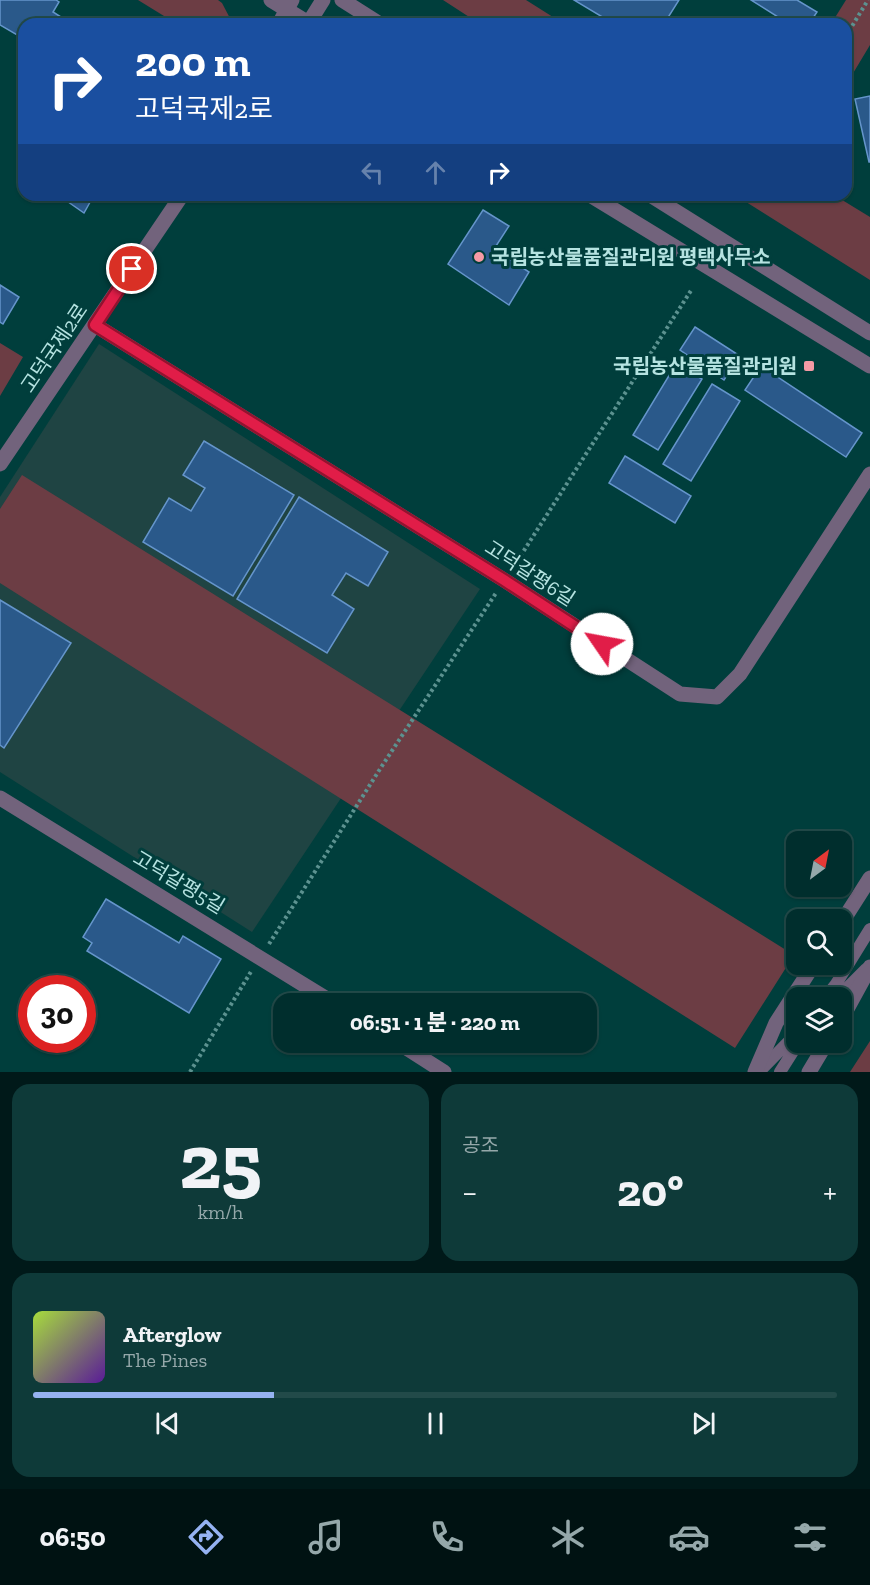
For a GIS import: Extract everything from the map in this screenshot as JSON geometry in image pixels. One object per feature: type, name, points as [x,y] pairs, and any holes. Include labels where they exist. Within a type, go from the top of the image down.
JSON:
[{"type":"street","points":[[271,0],[289,5],[303,18]]},
{"type":"street","points":[[312,18],[323,0]]},
{"type":"street","points":[[342,0],[370,18]]},
{"type":"street","name":"고덕국제2로","points":[[0,464],[178,201]]},
{"type":"street","points":[[600,201],[870,366]]},
{"type":"street","points":[[660,201],[870,333]]},
{"type":"street","name":"고덕갈평6길","points":[[95,325],[504,580],[680,694],[717,697],[740,674],[870,474]]},
{"type":"street","name":"고덕갈평5길","points":[[0,798],[317,993]]},
{"type":"street","points":[[850,909],[870,878]]},
{"type":"street","points":[[852,999],[870,966]]},
{"type":"street","points":[[757,1072],[776,1023],[807,975]]},
{"type":"street","points":[[414,1053],[444,1072]]},
{"type":"street","points":[[809,1072],[820,1053]]},
{"type":"lane","points":[[832,987],[870,929]]},
{"type":"lane","points":[[848,987],[870,966]]},
{"type":"lane","points":[[757,1072],[786,1045]]},
{"type":"lane","points":[[780,1072],[792,1053]]},
{"type":"lane","points":[[766,1072],[775,1057]]},
{"type":"path","points":[[852,26],[868,0]]},
{"type":"path","points":[[190,1072],[380,769],[692,289]]},
{"type":"shaded area","points":[[138,0],[218,0],[230,18],[167,18]]},
{"type":"shaded area","points":[[443,0],[526,0],[554,18],[471,18]]},
{"type":"shaded area","points":[[846,0],[870,0],[870,45],[852,75],[852,18],[835,18]]},
{"type":"shaded area","points":[[745,201],[844,201],[870,217],[870,280]]},
{"type":"shaded area","points":[[0,343],[23,357],[0,396]]},
{"type":"shaded area","points":[[99,344],[480,589],[252,932],[0,772],[0,497]]},
{"type":"shaded area","points":[[22,475],[786,950],[786,968],[735,1048],[0,583],[0,509]]},
{"type":"shaded area","points":[[870,1041],[870,1072],[850,1072]]},
{"type":"building","points":[[0,0],[56,0],[59,2],[53,12],[62,18],[18,18],[18,36],[0,25]]},
{"type":"building","points":[[574,0],[679,0],[668,18],[604,18]]},
{"type":"building","points":[[751,0],[797,0],[817,12],[813,18],[780,18]]},
{"type":"building","points":[[870,96],[870,162],[869,162],[855,99]]},
{"type":"building","points":[[67,201],[91,201],[84,213]]},
{"type":"building","name":"국립농산물품질관리원 평택사무소","points":[[483,210],[509,226],[494,249],[529,272],[509,305],[448,264]]},
{"type":"building","points":[[0,285],[19,297],[3,324],[0,322]]},
{"type":"building","points":[[695,327],[740,356],[724,380],[680,350]]},
{"type":"building","points":[[676,364],[702,379],[658,450],[633,435]]},
{"type":"building","points":[[761,366],[862,433],[846,457],[745,390]]},
{"type":"building","points":[[712,384],[740,401],[691,481],[663,464]]},
{"type":"building","points":[[204,441],[294,495],[233,596],[143,542],[169,498],[191,511],[205,488],[183,475]]},
{"type":"building","points":[[625,456],[691,496],[675,523],[609,483]]},
{"type":"building","points":[[299,497],[388,552],[368,586],[346,573],[332,595],[354,609],[327,653],[237,599]]},
{"type":"building","points":[[0,600],[71,643],[4,748],[0,745]]},
{"type":"building","points":[[106,899],[179,943],[183,936],[221,959],[189,1013],[87,951],[92,943],[83,937]]},
{"type":"place","name":"국립농산물품질관리원 평택사무소","points":[[479,257]]},
{"type":"place","name":"국립농산물품질관리원","points":[[809,366]]},
{"type":"route","points":[[132,269],[95,325],[504,580],[602,644]]}]
